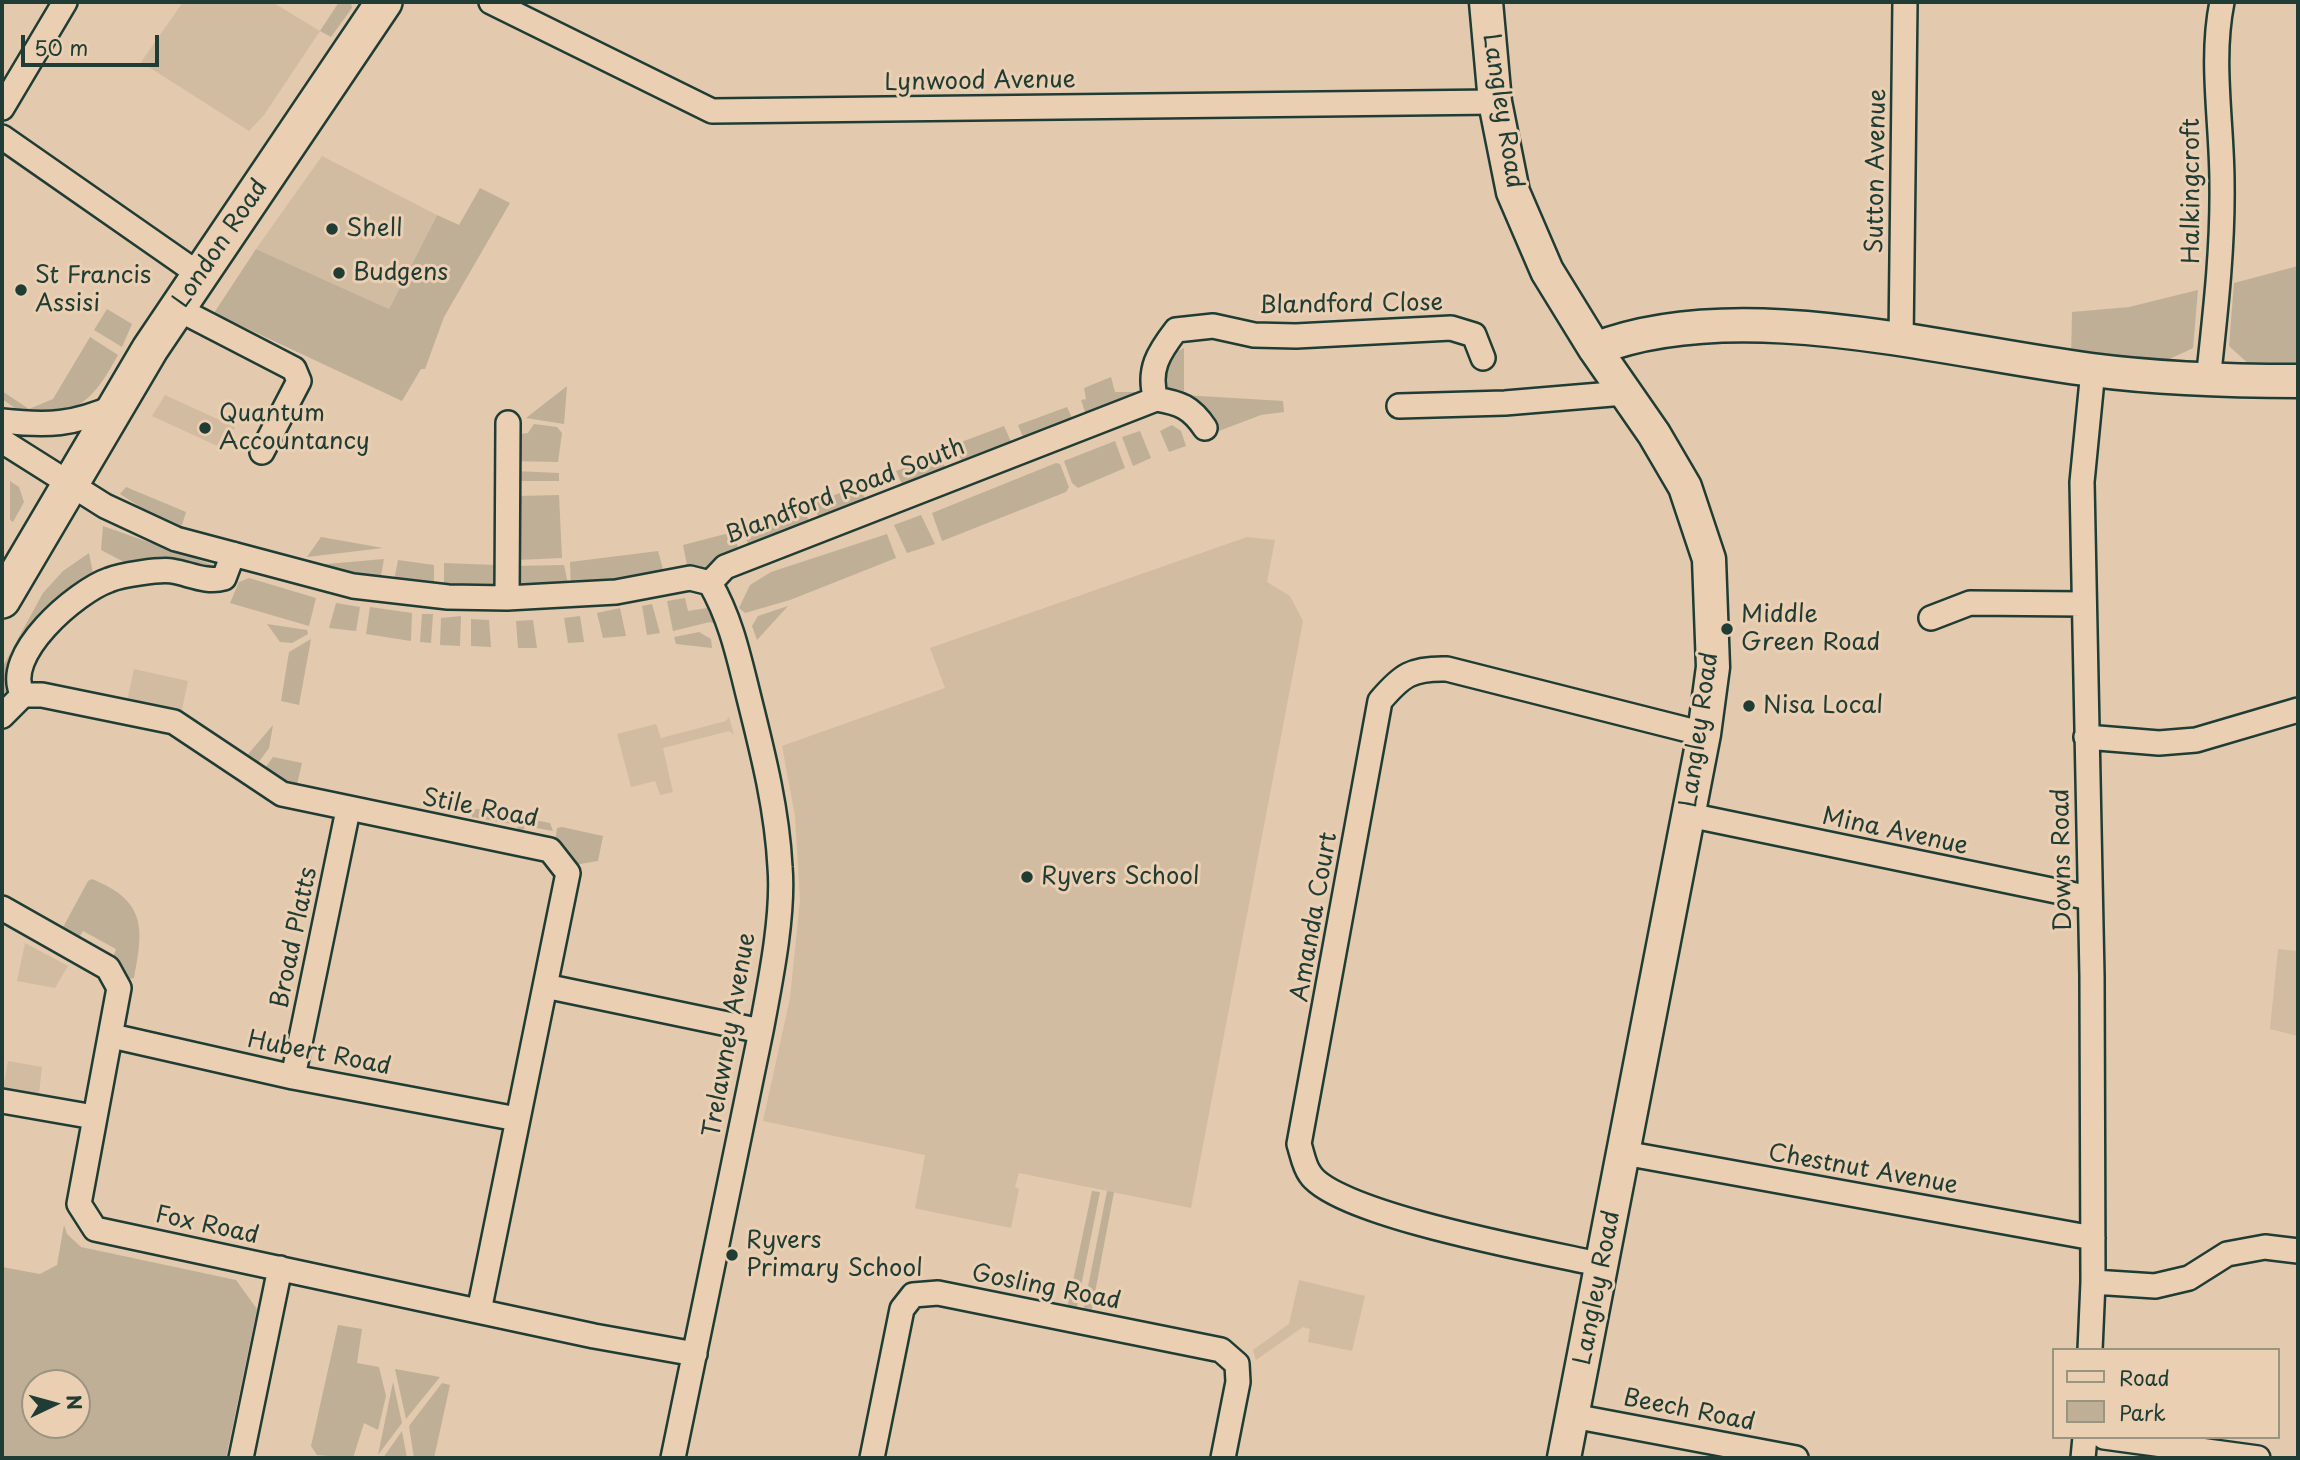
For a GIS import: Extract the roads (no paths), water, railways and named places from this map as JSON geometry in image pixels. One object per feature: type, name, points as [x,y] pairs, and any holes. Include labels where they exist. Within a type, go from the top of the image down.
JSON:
[{"type":"main road","name":"London Road","points":[[2,600],[116,406],[381,3]]},
{"type":"street","points":[[2,108],[65,2]]},
{"type":"street","name":"Lynwood Avenue","points":[[491,2],[712,111],[1495,102]]},
{"type":"street","name":"Langley Road","points":[[1486,2],[1495,102],[1513,192],[1547,271],[1595,349],[1654,434],[1685,487],[1709,559],[1713,667],[1704,734],[1564,1458]]},
{"type":"street","name":"Sutton Avenue","points":[[1901,342],[1905,2]]},
{"type":"street","name":"Halkingcroft","points":[[2208,381],[2217,298],[2222,184],[2215,34],[2222,2]]},
{"type":"street","points":[[2,137],[200,275]]},
{"type":"street","points":[[178,309],[294,369],[299,381],[262,452]]},
{"type":"street","points":[[1595,349],[1620,339],[1674,330],[1770,324],[2094,370],[2208,381],[2298,381]]},
{"type":"street","name":"Blandford Close","points":[[1156,399],[1152,386],[1155,356],[1177,330],[1213,326],[1254,335],[1296,336],[1451,328],[1474,335],[1483,358]]},
{"type":"street","name":"Downs Road","points":[[2090,1348],[2093,1238],[2090,898],[2082,482],[2094,370]]},
{"type":"street","points":[[1399,406],[1505,403],[1624,393]]},
{"type":"street","points":[[1156,399],[1181,403],[1195,412],[1206,428]]},
{"type":"street","name":"Blandford Road South","points":[[710,583],[725,568],[1156,399]]},
{"type":"street","points":[[2,421],[59,425],[87,419],[116,406]]},
{"type":"street","points":[[507,598],[508,423]]},
{"type":"street","points":[[2,441],[71,486],[149,528],[176,539],[353,586],[448,597],[507,598],[616,592],[690,578],[710,583]]},
{"type":"street","points":[[2,716],[23,695],[18,690],[18,658],[24,645],[52,614],[108,580],[169,570],[214,581],[224,578],[233,554]]},
{"type":"street","name":"Trelawney Avenue","points":[[673,1458],[761,1031],[772,970],[781,869],[773,800],[730,622],[710,583]]},
{"type":"street","points":[[1931,618],[1970,603],[2083,604]]},
{"type":"street","name":"Amanda Court","points":[[1603,1265],[1413,1223],[1336,1194],[1310,1175],[1299,1144],[1380,701],[1399,677],[1425,668],[1447,669],[1704,734]]},
{"type":"street","name":"Stile Road","points":[[23,695],[42,695],[174,723],[282,794],[348,810],[550,850],[568,873],[479,1311]]},
{"type":"street","points":[[2086,737],[2159,743],[2196,740],[2298,710]]},
{"type":"street","name":"Broad Platts","points":[[293,1077],[348,810]]},
{"type":"street","name":"Mina Avenue","points":[[1689,816],[2090,898]]},
{"type":"street","name":"Fox Road","points":[[2,908],[108,968],[119,988],[79,1204],[95,1229],[695,1354]]},
{"type":"street","points":[[545,986],[761,1031]]},
{"type":"street","name":"Hubert Road","points":[[112,1036],[293,1077],[517,1119]]},
{"type":"street","points":[[2,1101],[94,1117]]},
{"type":"street","name":"Chestnut Avenue","points":[[1624,1153],[2093,1238]]},
{"type":"street","points":[[2093,1282],[2155,1286],[2189,1278],[2227,1254],[2265,1247],[2298,1251]]},
{"type":"street","points":[[241,1458],[280,1268]]},
{"type":"street","name":"Gosling Road","points":[[872,1458],[902,1309],[913,1295],[938,1293],[1220,1350],[1237,1364],[1238,1382],[1223,1458]]},
{"type":"street","name":"Beech Road","points":[[1573,1416],[1796,1458]]},
{"type":"street","points":[[2083,1458],[2085,1439]]},
{"type":"street","points":[[2119,1439],[2259,1458]]},
{"type":"place","name":"Shell","points":[[332,229]]},
{"type":"place","name":"Budgens","points":[[339,273]]},
{"type":"place","name":"St Francis Assisi","points":[[21,290]]},
{"type":"place","name":"Quantum Accountancy","points":[[205,428]]},
{"type":"place","name":"Middle Green Road","points":[[1727,629]]},
{"type":"place","name":"Nisa Local","points":[[1749,706]]},
{"type":"place","name":"Ryvers School","points":[[1027,877]]},
{"type":"place","name":"Ryvers Primary School","points":[[732,1255]]}]
